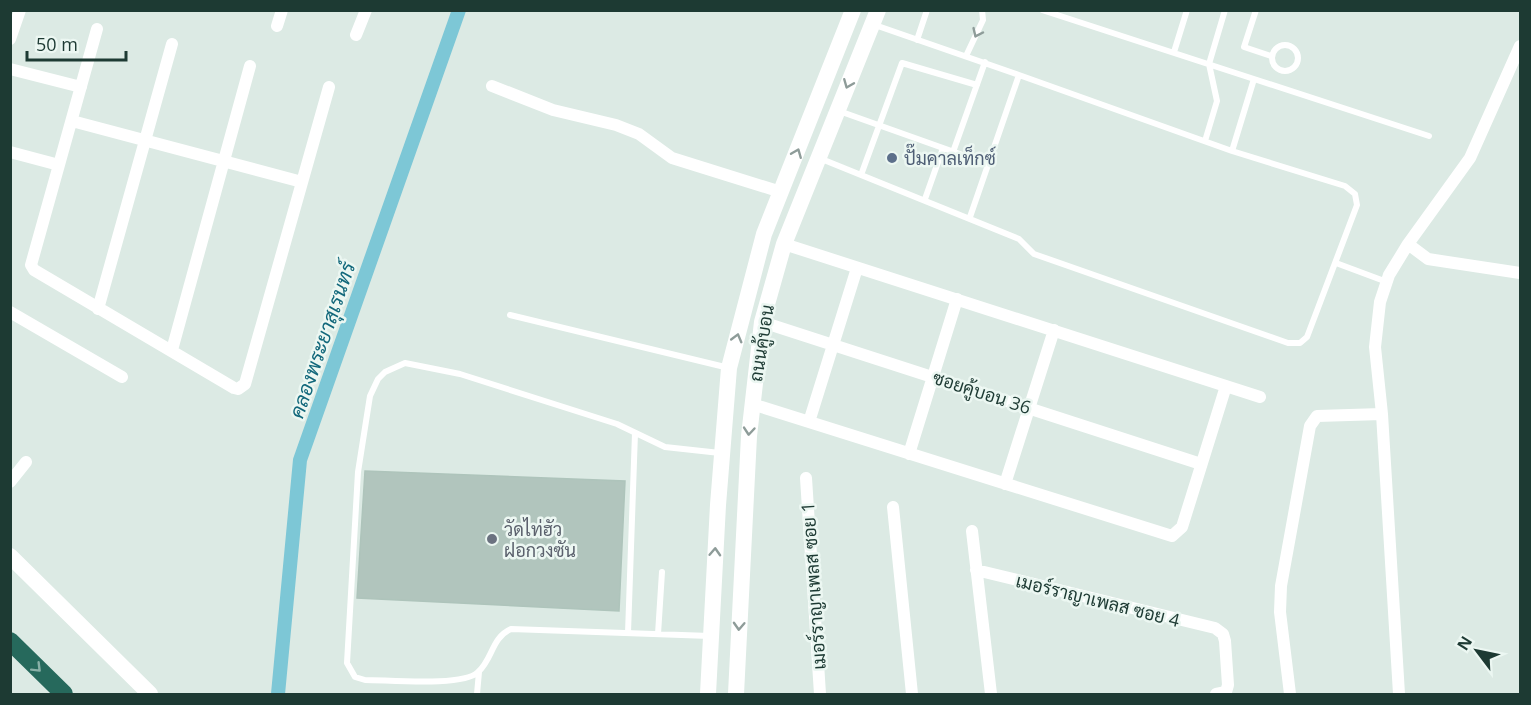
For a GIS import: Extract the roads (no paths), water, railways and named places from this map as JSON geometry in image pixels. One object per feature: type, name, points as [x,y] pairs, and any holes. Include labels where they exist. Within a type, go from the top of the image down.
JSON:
[{"type":"highway","points":[[10,641],[64,694]]},
{"type":"main road","name":"ถนนคู้บอน","points":[[708,694],[729,368],[764,234],[853,10]]},
{"type":"main road","name":"ถนนคู้บอน","points":[[736,694],[752,404],[762,322],[784,244],[875,17]]},
{"type":"main road","points":[[841,42],[862,50]]},
{"type":"main road","points":[[10,556],[150,694]]},
{"type":"street","points":[[10,39],[20,10]]},
{"type":"street","points":[[277,26],[282,10]]},
{"type":"street","points":[[356,35],[366,10]]},
{"type":"street","points":[[97,29],[31,265],[34,270],[172,350],[230,387],[238,389],[245,384],[329,87]]},
{"type":"street","points":[[98,309],[172,44]]},
{"type":"street","points":[[1399,694],[1382,414],[1375,348],[1380,302],[1387,282],[1408,244],[1470,158],[1521,46]]},
{"type":"street","points":[[172,350],[250,66]]},
{"type":"street","points":[[10,69],[81,87]]},
{"type":"street","points":[[492,86],[553,110],[616,125],[639,134],[672,158],[781,192]]},
{"type":"street","points":[[72,121],[302,182]]},
{"type":"street","points":[[10,152],[59,165]]},
{"type":"street","points":[[784,244],[1260,397]]},
{"type":"street","points":[[1408,244],[1428,259],[1521,273]]},
{"type":"street","points":[[809,422],[857,268]]},
{"type":"street","points":[[909,454],[957,299]]},
{"type":"street","points":[[10,312],[122,377]]},
{"type":"street","name":"ซอยคู้บอน 36","points":[[762,322],[1201,464]]},
{"type":"street","points":[[1005,484],[1054,330]]},
{"type":"street","points":[[752,404],[1172,536],[1182,527],[1226,386]]},
{"type":"street","points":[[1290,694],[1281,612],[1281,586],[1310,426],[1317,416],[1382,414]]},
{"type":"street","points":[[10,482],[26,462]]},
{"type":"street","name":"เมอร์ราญาเพลส ซอย 1","points":[[806,478],[820,694]]},
{"type":"street","points":[[893,507],[912,694]]},
{"type":"street","points":[[972,531],[991,694]]},
{"type":"street","name":"เมอร์ราญาเพลส ซอย 4","points":[[976,570],[1220,631],[1225,641],[1228,685],[1223,694]]},
{"type":"street","points":[[1216,694],[1223,694]]},
{"type":"lane","points":[[917,40],[927,10]]},
{"type":"lane","points":[[966,56],[982,20],[982,10]]},
{"type":"lane","points":[[1042,10],[1429,136]]},
{"type":"lane","points":[[1174,52],[1187,10]]},
{"type":"lane","points":[[1205,141],[1217,101],[1209,64],[1225,10]]},
{"type":"lane","points":[[1256,10],[1244,47],[1272,56]]},
{"type":"lane","points":[[819,157],[1019,239],[1034,254],[1288,343],[1300,343],[1307,337],[1357,206],[1354,194],[1345,186],[1232,151],[985,62],[917,40],[875,17]]},
{"type":"lane","points":[[1284,45],[1296,51],[1298,59],[1294,67],[1287,71],[1279,70],[1273,65],[1272,56],[1276,48],[1284,45]]},
{"type":"lane","points":[[952,152],[985,62]]},
{"type":"lane","points":[[861,176],[902,63],[977,85]]},
{"type":"lane","points":[[1276,85],[1279,70]]},
{"type":"lane","points":[[970,217],[1019,75]]},
{"type":"lane","points":[[1232,151],[1254,79]]},
{"type":"lane","points":[[837,110],[988,164]]},
{"type":"lane","points":[[925,199],[943,148]]},
{"type":"lane","points":[[1336,264],[1387,282]]},
{"type":"lane","points":[[510,315],[729,368]]},
{"type":"lane","points":[[479,672],[462,681],[365,680],[355,677],[347,663],[358,472],[370,396],[378,379],[405,363],[419,365],[460,374],[617,424],[665,447],[722,454]]},
{"type":"lane","points":[[628,633],[635,433]]},
{"type":"lane","points":[[658,634],[662,572]]},
{"type":"lane","points":[[477,694],[479,672],[499,636],[511,629],[711,636]]},
{"type":"waterway","name":"คลองพระยาสุเรนทร์","points":[[278,694],[300,460],[459,10]]},
{"type":"place","name":"ปั๊มคาลเท็กซ์","points":[[892,158]]},
{"type":"place","name":"วัดไท่ฮัว ฝอกวงซัน","points":[[492,539]]}]
